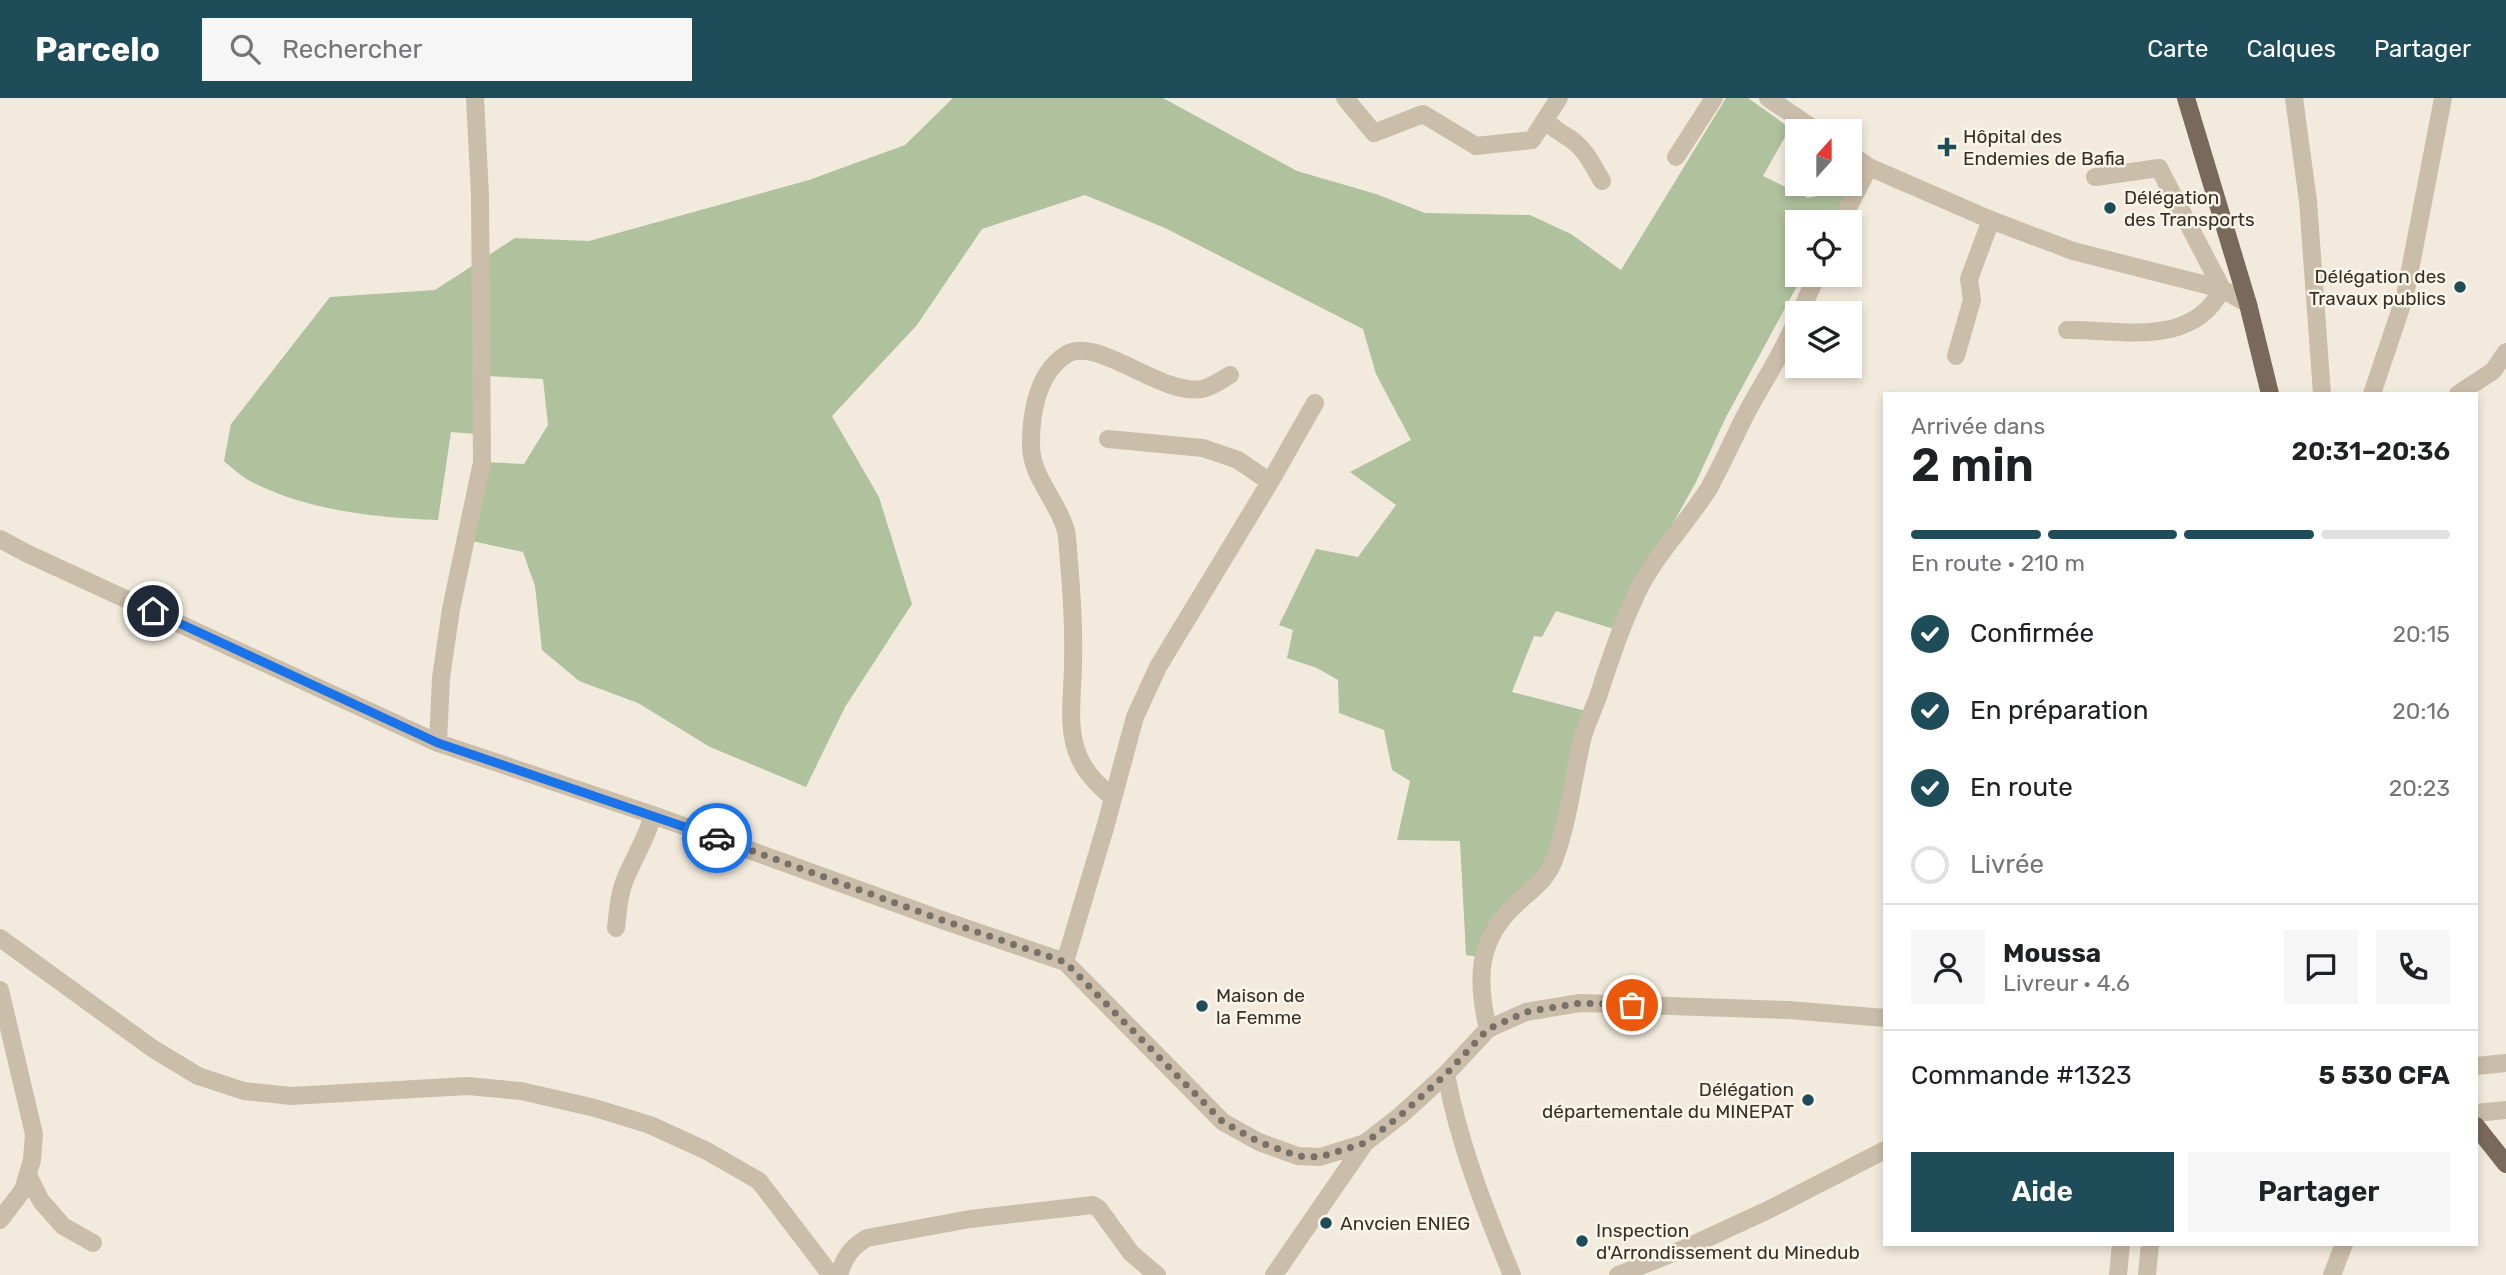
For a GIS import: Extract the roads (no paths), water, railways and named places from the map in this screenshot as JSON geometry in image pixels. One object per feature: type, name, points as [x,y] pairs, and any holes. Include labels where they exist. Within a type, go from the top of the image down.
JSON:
[{"type":"main road","points":[[2186,98],[2248,304],[2270,392]]},
{"type":"main road","points":[[2478,1129],[2506,1164]]},
{"type":"street","points":[[438,743],[441,678],[451,609],[482,462],[480,195],[475,98]]},
{"type":"street","points":[[1345,98],[1374,133],[1423,114],[1476,146],[1532,140],[1559,98]]},
{"type":"street","points":[[1676,157],[1714,98]]},
{"type":"street","points":[[1769,98],[1799,119]]},
{"type":"street","points":[[2294,98],[2308,201],[2322,392]]},
{"type":"street","points":[[2373,392],[2405,296],[2443,98]]},
{"type":"street","points":[[1546,119],[1553,130],[1572,140],[1585,152],[1602,181]]},
{"type":"street","points":[[1862,162],[1991,220],[2073,251],[2222,289],[2248,304]]},
{"type":"street","points":[[1847,210],[1869,167]]},
{"type":"street","points":[[2095,177],[2159,168],[2222,289]]},
{"type":"street","points":[[1956,356],[1972,300],[1969,279],[1991,220]]},
{"type":"street","points":[[2067,330],[2102,329],[2134,333],[2182,328],[2216,302],[2222,289]]},
{"type":"street","points":[[1488,1029],[1480,995],[1481,966],[1487,946],[1500,921],[1514,905],[1536,889],[1553,863],[1564,831],[1584,733],[1614,648],[1638,591],[1667,544],[1708,489],[1748,411],[1785,348]]},
{"type":"street","points":[[1113,798],[1079,758],[1072,732],[1073,626],[1066,531],[1031,456],[1038,392],[1049,370],[1070,352],[1085,351],[1110,358],[1157,381],[1185,389],[1211,386],[1230,375]]},
{"type":"street","points":[[2461,392],[2493,371],[2506,352]]},
{"type":"street","points":[[1065,962],[1135,717],[1158,667],[1315,403]]},
{"type":"street","points":[[1108,439],[1203,448],[1238,460],[1270,482]]},
{"type":"street","points":[[0,539],[438,743],[653,814],[1065,962],[1223,1122],[1259,1142],[1298,1156],[1320,1157],[1365,1143]]},
{"type":"street","points":[[616,928],[625,877],[648,834],[653,814]]},
{"type":"street","points":[[0,938],[152,1048],[198,1076],[244,1091],[291,1096],[468,1086],[522,1091],[595,1108],[650,1125],[707,1151],[759,1181],[831,1275]]},
{"type":"street","points":[[0,990],[34,1134],[32,1160],[23,1190],[0,1220]]},
{"type":"street","points":[[1274,1275],[1365,1143],[1446,1074],[1488,1029],[1526,1012],[1580,1003],[1789,1010],[1883,1018]]},
{"type":"street","points":[[2478,1066],[2506,1063]]},
{"type":"street","points":[[1446,1074],[1452,1107],[1475,1181],[1512,1275]]},
{"type":"street","points":[[2478,1114],[2506,1110]]},
{"type":"street","points":[[1618,1275],[1723,1231],[1883,1151]]},
{"type":"street","points":[[28,1175],[41,1201],[63,1226],[93,1243]]},
{"type":"street","points":[[839,1275],[844,1258],[855,1245],[867,1238],[970,1219],[1093,1205],[1099,1209],[1131,1254],[1157,1275]]},
{"type":"street","points":[[2118,1275],[2121,1246]]},
{"type":"street","points":[[2147,1275],[2150,1246]]},
{"type":"street","points":[[2332,1275],[2343,1246]]},
{"type":"place","name":"Hôpital des Endemies de Bafia","points":[[1947,147]]},
{"type":"place","name":"Délégation des Transports","points":[[2110,208]]},
{"type":"place","name":"Délégation des Travaux publics","points":[[2460,287]]},
{"type":"place","name":"Maison de la Femme","points":[[1202,1006]]},
{"type":"place","name":"Délégation départementale du MINEPAT","points":[[1808,1100]]},
{"type":"place","name":"Anvcien ENIEG","points":[[1326,1223]]},
{"type":"place","name":"Inspection d'Arrondissement du Minedub","points":[[1582,1241]]}]
